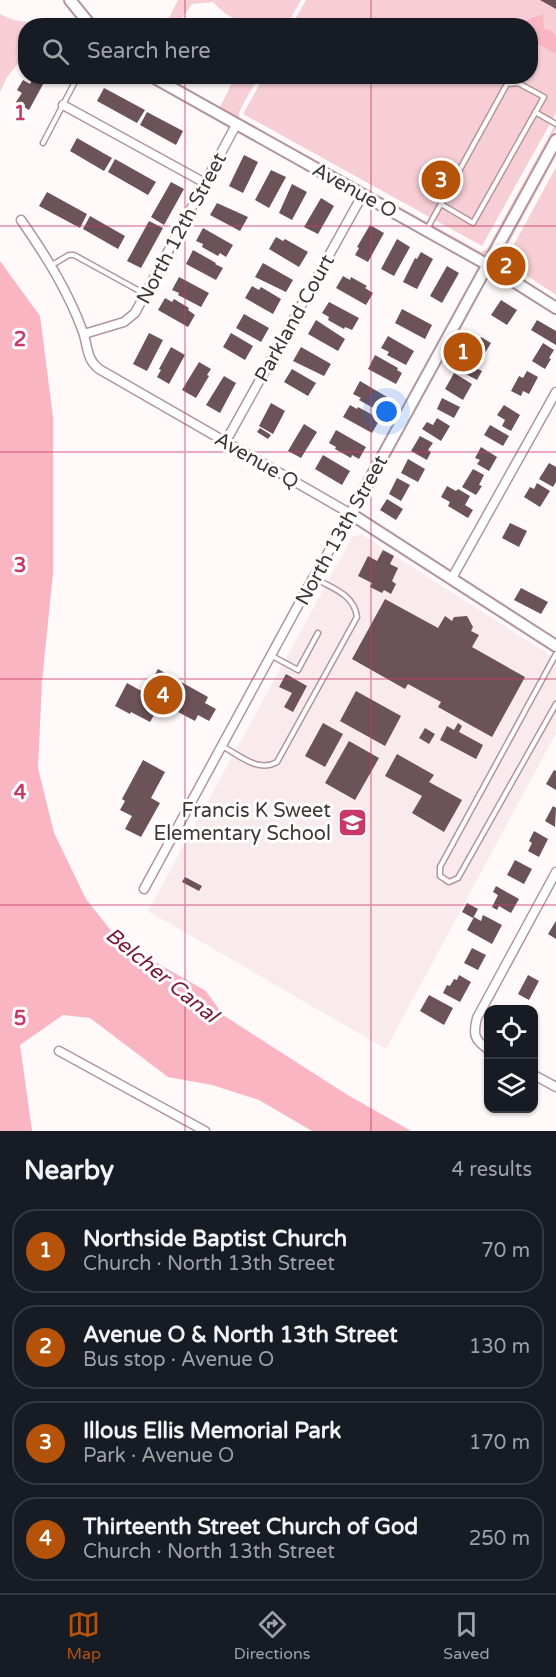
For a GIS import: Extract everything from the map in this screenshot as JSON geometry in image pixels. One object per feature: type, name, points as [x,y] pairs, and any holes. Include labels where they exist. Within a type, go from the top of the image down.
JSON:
[{"type":"street","points":[[70,0],[85,18]]},
{"type":"street","name":"Avenue O","points":[[165,84],[427,230],[556,308]]},
{"type":"street","points":[[63,105],[205,183]]},
{"type":"street","name":"North 12th Street","points":[[84,334],[124,322],[135,313],[236,125]]},
{"type":"street","name":"North 13th Street","points":[[144,889],[313,578],[351,514],[556,140]]},
{"type":"street","name":"Parkland Court","points":[[226,441],[363,194]]},
{"type":"street","name":"Avenue Q","points":[[21,220],[66,290],[84,334],[88,356],[92,364],[351,514],[555,646]]},
{"type":"street","points":[[452,578],[556,392]]},
{"type":"street","points":[[484,1005],[556,872]]},
{"type":"street","points":[[484,1005],[477,1018],[474,1033],[477,1042],[484,1046]]},
{"type":"street","points":[[59,1051],[205,1131]]},
{"type":"street","points":[[538,1077],[556,1087]]},
{"type":"lane","points":[[43,144],[74,84]]},
{"type":"lane","points":[[427,230],[507,84]]},
{"type":"lane","points":[[441,204],[473,223],[544,97],[520,84]]},
{"type":"lane","points":[[535,112],[556,124]]},
{"type":"lane","points":[[52,265],[69,255],[74,255],[145,294]]},
{"type":"lane","points":[[221,746],[261,767],[271,766],[277,762],[357,617],[356,607],[349,598],[313,578]]},
{"type":"lane","points":[[271,655],[298,670],[318,633]]},
{"type":"lane","points":[[555,646],[440,867],[440,876],[449,882],[459,878],[556,704]]},
{"type":"shaded area","points":[[178,0],[301,0],[291,18],[235,18],[224,13],[213,2],[192,4],[182,18],[169,18]]},
{"type":"shaded area","points":[[306,0],[556,0],[556,113],[482,246],[243,114],[260,84],[538,84],[538,18],[296,18]]},
{"type":"shaded area","points":[[0,14],[18,21],[18,64],[7,77],[0,92]]},
{"type":"shaded area","points":[[232,84],[254,84],[239,112],[239,118],[481,252],[487,249],[556,123],[556,129],[486,258],[219,109]]},
{"type":"shaded area","points":[[556,150],[556,156],[499,261],[502,266],[547,296],[495,263]]},
{"type":"shaded area","points":[[556,167],[556,295],[505,261]]},
{"type":"shaded area","name":"Francis K Sweet Elementary School","points":[[361,534],[556,659],[556,733],[386,1049],[148,911],[352,537]]},
{"type":"water","points":[[543,14],[544,29],[550,30],[556,36],[556,54],[538,44],[538,18],[532,18]]},
{"type":"water","name":"Belcher Canal","points":[[0,261],[40,316],[53,417],[53,573],[42,681],[38,768],[54,833],[86,899],[120,942],[206,991],[223,1015],[346,1094],[411,1131],[312,1131],[259,1100],[212,1085],[168,1077],[90,1018],[63,1015],[20,1045],[32,1131],[0,1131]]},
{"type":"building","points":[[540,0],[556,0],[556,9]]},
{"type":"building","points":[[21,84],[43,84],[29,110],[16,102],[22,93],[17,90]]},
{"type":"building","points":[[104,88],[145,110],[137,123],[97,101]]},
{"type":"building","points":[[147,112],[183,131],[176,145],[140,125]]},
{"type":"building","points":[[77,138],[112,158],[104,171],[70,151]]},
{"type":"building","points":[[244,155],[258,162],[243,193],[229,186]]},
{"type":"building","points":[[115,159],[156,182],[148,195],[108,172]]},
{"type":"building","points":[[271,170],[286,177],[269,208],[255,200]]},
{"type":"building","points":[[171,182],[184,189],[164,225],[151,217]]},
{"type":"building","points":[[292,184],[307,192],[292,220],[279,213]]},
{"type":"building","points":[[47,192],[87,214],[80,228],[39,206]]},
{"type":"building","points":[[321,198],[334,206],[318,234],[304,227]]},
{"type":"building","points":[[217,203],[248,217],[240,231],[210,215]]},
{"type":"building","points":[[90,216],[125,236],[118,249],[83,229]]},
{"type":"building","points":[[149,221],[163,228],[141,268],[127,261]]},
{"type":"building","points":[[370,225],[384,233],[368,262],[355,255]]},
{"type":"building","points":[[203,228],[233,245],[226,257],[220,253],[218,256],[196,241]]},
{"type":"building","points":[[276,237],[283,241],[285,239],[308,252],[299,267],[269,249]]},
{"type":"building","points":[[397,239],[410,247],[394,276],[381,269]]},
{"type":"building","points":[[193,250],[223,268],[216,280],[186,264]]},
{"type":"building","points":[[421,252],[433,259],[417,289],[403,282],[415,258],[417,259]]},
{"type":"building","points":[[263,263],[293,280],[286,292],[255,277]]},
{"type":"building","points":[[447,266],[459,273],[442,303],[430,296]]},
{"type":"building","points":[[343,276],[350,280],[351,277],[367,286],[365,288],[373,293],[366,305],[336,288]]},
{"type":"building","points":[[179,277],[209,293],[201,307],[172,290]]},
{"type":"building","points":[[252,286],[259,290],[261,287],[281,299],[273,314],[245,298]]},
{"type":"building","points":[[165,298],[172,302],[174,299],[189,308],[188,310],[195,315],[188,327],[158,310]]},
{"type":"building","points":[[501,300],[517,310],[507,325],[491,315]]},
{"type":"building","points":[[329,302],[359,318],[352,330],[345,327],[344,329],[328,320],[329,317],[322,313]]},
{"type":"building","points":[[402,309],[432,325],[425,339],[395,323]]},
{"type":"building","points":[[244,314],[269,328],[261,342],[236,328]]},
{"type":"building","points":[[316,320],[345,339],[338,351],[308,334]]},
{"type":"building","points":[[537,320],[556,331],[556,345],[531,330]]},
{"type":"building","points":[[149,333],[163,340],[147,371],[133,364]]},
{"type":"building","points":[[231,333],[253,346],[245,360],[223,347]]},
{"type":"building","points":[[388,336],[414,351],[406,365],[387,355],[389,352],[381,348]]},
{"type":"building","points":[[481,337],[491,343],[485,353],[475,347]]},
{"type":"building","points":[[543,343],[554,350],[545,369],[532,361]]},
{"type":"building","points":[[171,347],[185,355],[169,384],[157,377]]},
{"type":"building","points":[[301,347],[331,364],[324,376],[293,361]]},
{"type":"building","points":[[467,354],[480,361],[476,368],[482,371],[477,380],[458,370]]},
{"type":"building","points":[[375,355],[398,368],[397,370],[402,373],[396,384],[368,369]]},
{"type":"building","points":[[199,362],[211,369],[196,398],[182,390]]},
{"type":"building","points":[[292,369],[316,383],[308,396],[284,382]]},
{"type":"building","points":[[527,371],[538,377],[529,394],[523,391],[521,396],[511,391],[519,376],[523,378]]},
{"type":"building","points":[[454,373],[472,384],[463,400],[445,389]]},
{"type":"building","points":[[224,376],[236,383],[220,413],[206,405]]},
{"type":"building","points":[[360,381],[387,397],[381,408],[377,406],[375,409],[353,394]]},
{"type":"building","points":[[442,398],[460,407],[454,418],[437,409]]},
{"type":"building","points":[[271,403],[285,411],[273,434],[259,426]]},
{"type":"building","points":[[350,405],[380,419],[372,433],[343,417]]},
{"type":"building","points":[[504,405],[520,415],[511,431],[502,426],[505,420],[497,415]]},
{"type":"building","points":[[437,418],[450,426],[441,441],[422,429],[427,422],[433,425]]},
{"type":"building","points":[[304,424],[317,432],[301,458],[288,451]]},
{"type":"building","points":[[490,425],[509,436],[503,446],[484,435]]},
{"type":"building","points":[[260,428],[271,435],[268,439],[257,432]]},
{"type":"building","points":[[336,430],[366,447],[359,459],[352,455],[351,458],[329,443]]},
{"type":"building","points":[[420,436],[433,443],[428,450],[431,452],[427,460],[411,451]]},
{"type":"building","points":[[481,447],[497,457],[489,471],[477,464],[480,460],[475,458]]},
{"type":"building","points":[[323,455],[350,471],[342,485],[315,469]]},
{"type":"building","points":[[408,459],[425,469],[418,482],[401,473]]},
{"type":"building","points":[[549,463],[556,467],[556,482],[553,487],[539,479]]},
{"type":"building","points":[[473,469],[484,475],[479,485],[482,486],[476,495],[462,487]]},
{"type":"building","points":[[397,478],[410,485],[401,501],[389,494]]},
{"type":"building","points":[[537,483],[550,491],[540,507],[524,497],[530,487],[534,489]]},
{"type":"building","points":[[447,486],[470,496],[465,505],[473,510],[468,518],[448,506],[450,502],[441,497]]},
{"type":"building","points":[[387,499],[403,509],[396,520],[380,510]]},
{"type":"building","points":[[510,523],[527,531],[519,547],[502,538]]},
{"type":"building","points":[[383,550],[394,556],[390,564],[398,568],[392,581],[396,584],[391,594],[384,590],[382,593],[370,587],[372,583],[358,576],[368,556],[377,561]]},
{"type":"building","points":[[521,588],[548,602],[541,614],[514,600]]},
{"type":"building","points":[[385,599],[438,628],[445,616],[452,621],[454,617],[467,616],[473,627],[471,631],[479,635],[472,647],[525,677],[492,737],[438,707],[441,702],[408,684],[405,689],[352,659]]},
{"type":"building","points":[[158,669],[208,697],[205,703],[216,709],[209,721],[198,715],[195,721],[161,703],[150,722],[115,706],[127,683],[145,693]]},
{"type":"building","points":[[286,674],[307,686],[293,712],[284,707],[292,693],[279,687]]},
{"type":"building","points":[[356,691],[401,716],[385,746],[340,721]]},
{"type":"building","points":[[323,723],[343,734],[325,767],[305,756]]},
{"type":"building","points":[[458,723],[462,726],[459,732],[483,745],[476,759],[440,740],[447,726],[454,730]]},
{"type":"building","points":[[425,728],[435,734],[429,744],[419,738]]},
{"type":"building","points":[[349,741],[379,758],[355,800],[325,783]]},
{"type":"building","points":[[397,754],[434,775],[429,782],[462,800],[444,832],[412,813],[422,796],[385,776]]},
{"type":"building","points":[[143,760],[165,772],[151,798],[160,803],[141,837],[125,829],[132,816],[120,810],[125,801],[122,799]]},
{"type":"building","points":[[554,770],[556,771],[556,790],[546,784]]},
{"type":"building","points":[[553,806],[556,808],[555,827],[545,821]]},
{"type":"building","points":[[534,831],[548,839],[539,857],[528,851],[532,843],[529,841]]},
{"type":"building","points":[[515,860],[532,869],[524,884],[507,875]]},
{"type":"building","points":[[185,877],[202,886],[199,891],[182,882]]},
{"type":"building","points":[[496,886],[519,899],[511,913],[499,906],[497,910],[492,907],[498,895],[493,892]]},
{"type":"building","points":[[467,903],[478,909],[473,918],[462,912]]},
{"type":"building","points":[[483,915],[502,925],[492,944],[467,930],[474,917],[481,921]]},
{"type":"building","points":[[556,921],[556,939],[548,934]]},
{"type":"building","points":[[472,948],[486,955],[478,970],[464,963]]},
{"type":"building","points":[[459,975],[471,982],[460,1002],[443,993],[447,985],[450,986]]},
{"type":"building","points":[[528,975],[539,981],[529,1000],[518,994]]},
{"type":"building","points":[[429,995],[453,1008],[444,1025],[420,1011]]},
{"type":"place","name":"Illous Ellis Memorial Park","points":[[441,180]]},
{"type":"place","name":"Avenue O & North 13th Street","points":[[506,266]]},
{"type":"place","name":"Northside Baptist Church","points":[[463,352]]},
{"type":"place","name":"Thirteenth Street Church of God","points":[[163,695]]},
{"type":"place","name":"Francis K Sweet Elementary School","points":[[352,822]]}]
